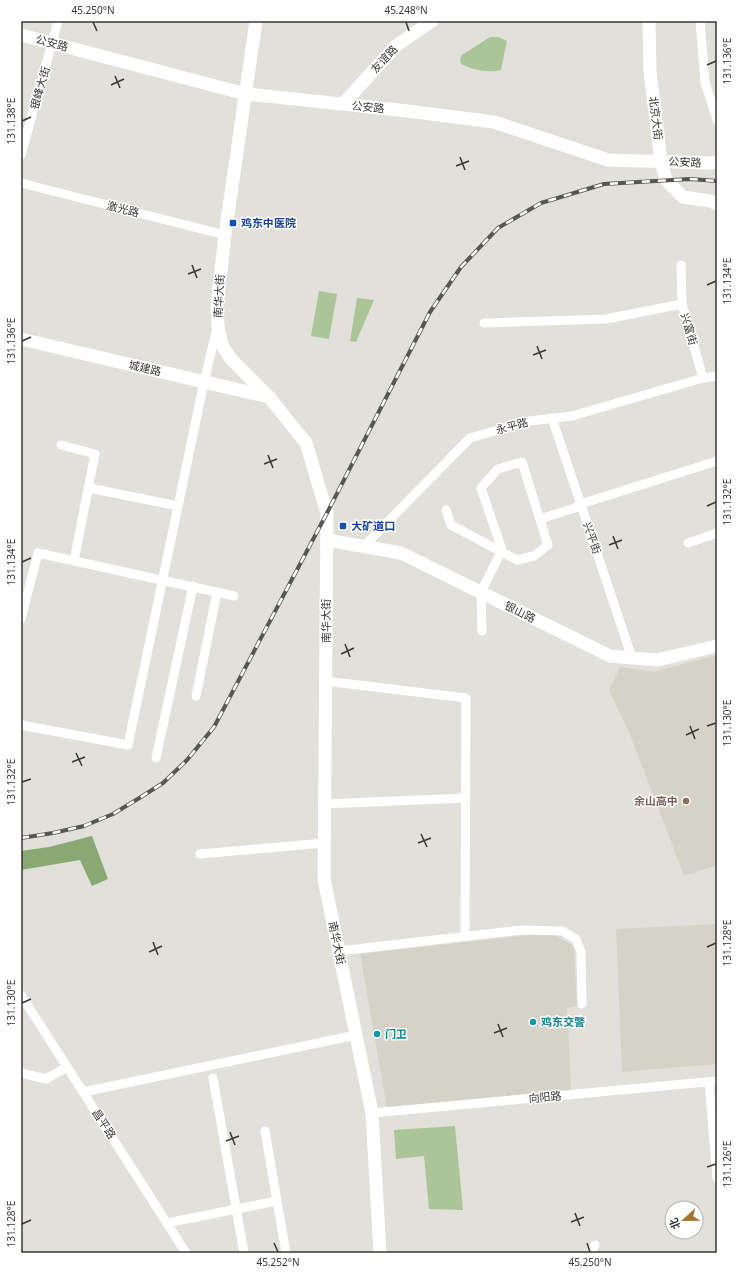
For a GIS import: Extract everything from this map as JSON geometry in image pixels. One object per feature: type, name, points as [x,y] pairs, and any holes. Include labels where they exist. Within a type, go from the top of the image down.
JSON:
[{"type":"street","name":"银峰大街","points":[[21,155],[58,21]]},
{"type":"street","name":"南华大街","points":[[256,21],[225,235],[217,306],[218,326],[222,345],[230,359],[268,397],[306,443],[327,513],[324,879],[372,1113],[380,1253]]},
{"type":"street","name":"友谊路","points":[[343,104],[397,45],[419,26],[432,21]]},
{"type":"street","name":"北京大街","points":[[649,21],[650,72],[666,180],[683,197],[710,201],[717,204]]},
{"type":"street","points":[[700,21],[705,82],[717,120]]},
{"type":"street","name":"公安路","points":[[21,35],[246,94],[494,122],[608,160],[717,162]]},
{"type":"street","name":"激光路","points":[[21,183],[225,235]]},
{"type":"street","name":"兴富街","points":[[681,265],[682,304],[703,378]]},
{"type":"street","points":[[484,323],[606,319],[682,304]]},
{"type":"street","points":[[21,725],[128,745],[204,382],[218,326]]},
{"type":"street","name":"城建路","points":[[21,339],[268,397]]},
{"type":"street","points":[[703,378],[717,376]]},
{"type":"street","name":"永平路","points":[[363,547],[470,438],[530,421],[572,416],[703,378]]},
{"type":"street","name":"兴平街","points":[[552,418],[632,658]]},
{"type":"street","points":[[61,445],[95,454],[74,561]]},
{"type":"street","points":[[540,519],[575,508],[581,504],[717,461]]},
{"type":"street","points":[[446,510],[451,525],[501,552],[517,560],[534,556],[548,545],[522,462],[498,469],[481,488],[502,550],[501,552],[481,592],[482,631]]},
{"type":"street","points":[[88,488],[178,506]]},
{"type":"street","points":[[688,543],[717,533]]},
{"type":"street","name":"银山路","points":[[326,540],[401,553],[610,656],[657,660],[717,646]]},
{"type":"street","points":[[21,619],[38,553],[234,596]]},
{"type":"street","points":[[156,758],[193,586]]},
{"type":"street","points":[[196,696],[217,592]]},
{"type":"street","points":[[325,681],[466,698],[466,936]]},
{"type":"street","points":[[324,804],[466,798]]},
{"type":"street","points":[[200,854],[324,843]]},
{"type":"street","points":[[339,951],[521,930],[562,931],[576,939],[582,952],[582,1004]]},
{"type":"street","name":"昌平路","points":[[21,994],[186,1253]]},
{"type":"street","points":[[83,1092],[356,1035]]},
{"type":"street","points":[[21,1073],[46,1080],[67,1067]]},
{"type":"street","points":[[213,1078],[244,1253]]},
{"type":"street","points":[[713,1081],[717,1178]]},
{"type":"street","name":"向阳路","points":[[372,1113],[713,1081]]},
{"type":"street","points":[[265,1132],[286,1253]]},
{"type":"street","points":[[167,1223],[277,1201]]},
{"type":"shaded area","name":"余山高中","points":[[717,655],[717,865],[684,876],[631,737],[609,690],[620,667],[653,672]]},
{"type":"shaded area","points":[[717,924],[717,1064],[622,1072],[616,929]]},
{"type":"shaded area","points":[[539,934],[555,935],[572,945],[574,949],[577,1006],[567,1008],[571,1086],[568,1091],[387,1108],[360,954]]},
{"type":"green space","points":[[490,37],[498,37],[507,41],[501,70],[481,70],[461,64],[460,59],[462,55]]},
{"type":"green space","points":[[319,291],[337,294],[329,339],[311,336]]},
{"type":"green space","points":[[357,298],[374,300],[356,342],[350,341]]},
{"type":"green space","points":[[92,836],[108,879],[92,886],[80,860],[21,870],[21,851],[49,847]]},
{"type":"green space","points":[[455,1126],[463,1210],[429,1209],[424,1156],[396,1159],[394,1130]]},
{"type":"railway","points":[[21,838],[84,826],[113,814],[163,783],[187,760],[214,727],[327,513],[430,312],[461,267],[498,228],[541,203],[604,184],[690,179],[717,181]]},
{"type":"place","name":"鸡东中医院","points":[[233,223]]},
{"type":"place","name":"大矿道口","points":[[343,526]]},
{"type":"place","name":"余山高中","points":[[686,801]]},
{"type":"place","name":"鸡东交警","points":[[533,1022]]},
{"type":"place","name":"门卫","points":[[377,1034]]}]
